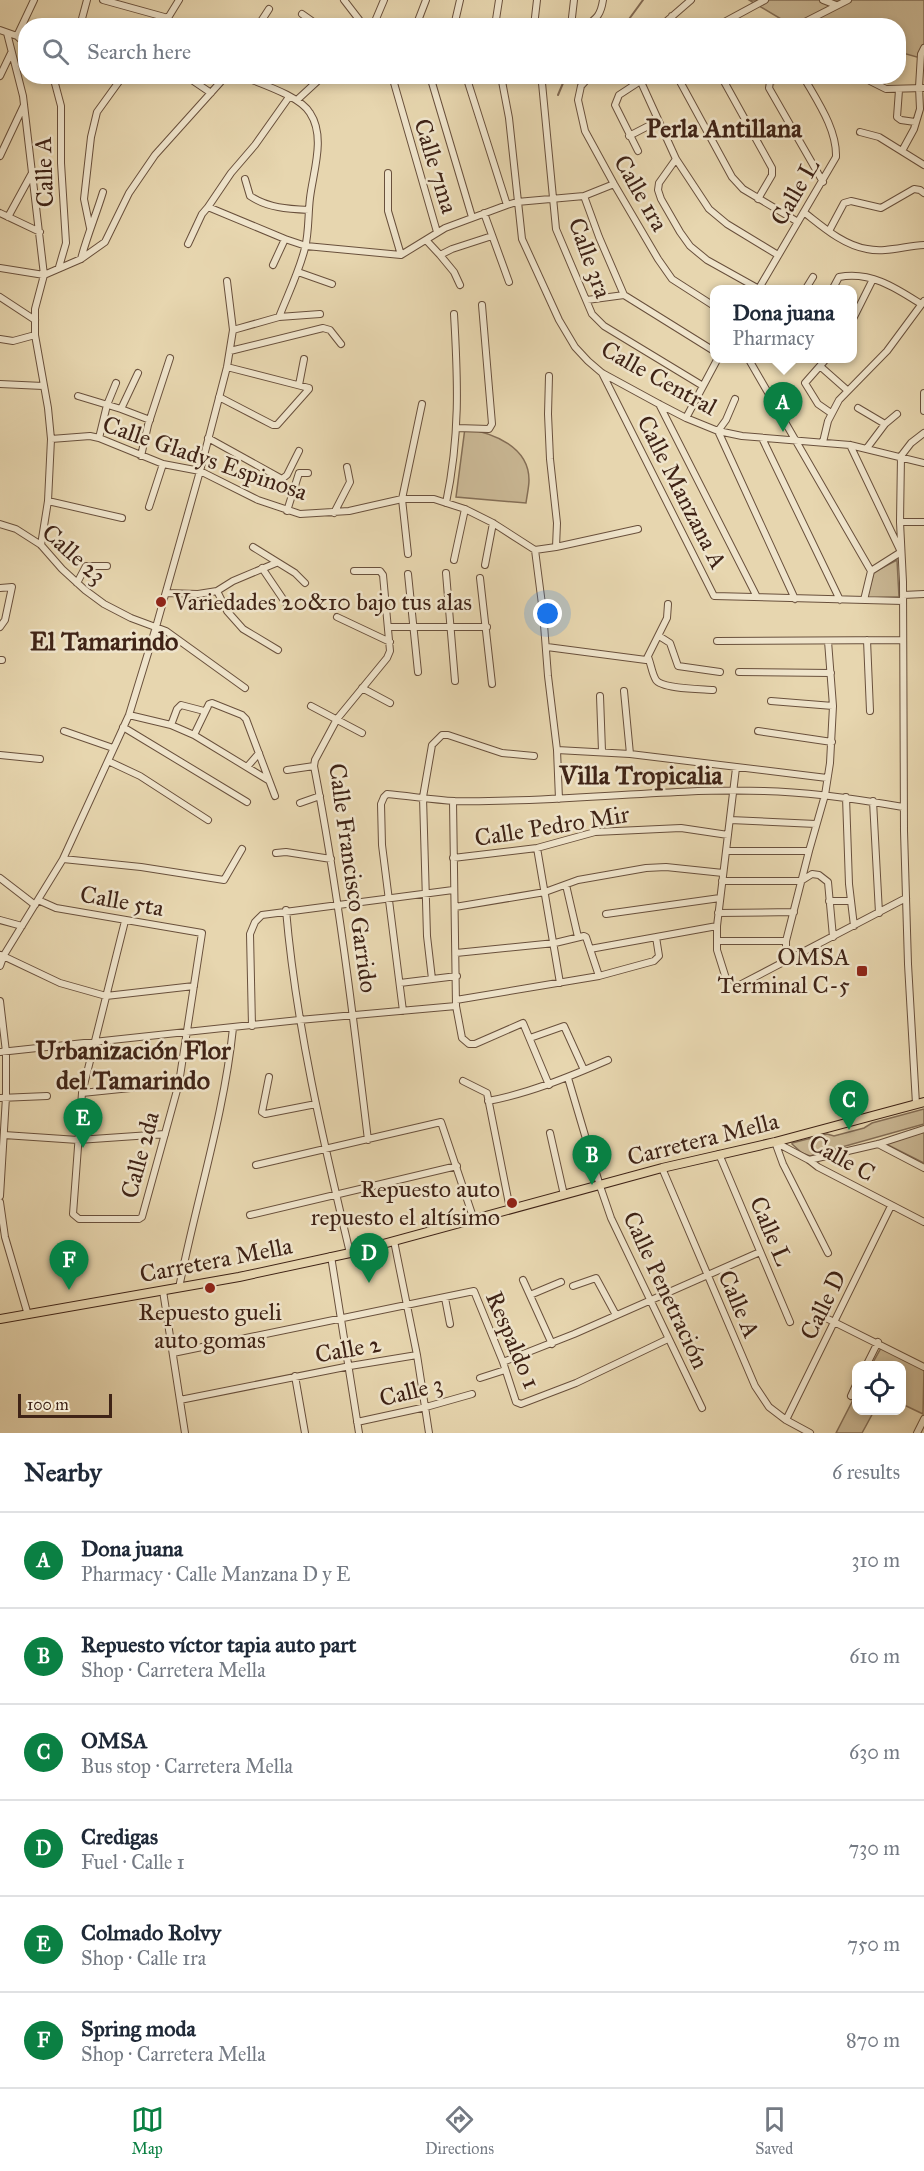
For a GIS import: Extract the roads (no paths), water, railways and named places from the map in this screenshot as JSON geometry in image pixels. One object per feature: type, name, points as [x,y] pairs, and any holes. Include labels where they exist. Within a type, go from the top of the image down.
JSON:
[{"type":"main road","name":"Carretera Mella","points":[[0,1319],[239,1277],[350,1252],[662,1168],[775,1142],[920,1103]]},
{"type":"street","points":[[26,18],[34,0]]},
{"type":"street","points":[[82,18],[87,0]]},
{"type":"street","points":[[103,0],[168,18],[179,0]]},
{"type":"street","points":[[376,18],[384,0]]},
{"type":"street","points":[[419,18],[426,0]]},
{"type":"street","points":[[456,18],[460,0]]},
{"type":"street","points":[[496,18],[499,0]]},
{"type":"street","points":[[535,18],[537,0]]},
{"type":"street","points":[[572,18],[574,0]]},
{"type":"street","points":[[597,18],[601,13],[603,0]]},
{"type":"street","points":[[672,16],[691,0]]},
{"type":"street","points":[[732,18],[765,0]]},
{"type":"street","points":[[823,0],[836,5]]},
{"type":"street","points":[[812,18],[846,0]]},
{"type":"street","points":[[346,1],[356,18]]},
{"type":"street","points":[[263,18],[269,9]]},
{"type":"street","points":[[302,14],[308,18]]},
{"type":"street","points":[[3,31],[17,36]]},
{"type":"street","points":[[3,31],[12,52],[18,78]]},
{"type":"street","points":[[902,151],[914,129],[920,109],[921,54],[924,48]]},
{"type":"street","points":[[0,76],[12,52]]},
{"type":"street","points":[[19,84],[24,105],[44,275],[35,320],[35,335],[51,439],[48,501],[42,545]]},
{"type":"street","name":"Calle A","points":[[55,84],[61,106],[61,163],[66,243],[60,267]]},
{"type":"street","points":[[90,228],[84,199],[91,137],[97,112],[117,84]]},
{"type":"street","points":[[197,84],[210,93]]},
{"type":"street","points":[[0,268],[44,275],[81,259],[105,242],[129,193],[155,155],[218,84]]},
{"type":"street","points":[[260,84],[297,100],[309,110],[316,123],[317,153],[306,246],[279,317]]},
{"type":"street","points":[[297,100],[314,84]]},
{"type":"street","name":"Calle 7ma","points":[[394,84],[437,232]]},
{"type":"street","points":[[432,84],[472,217]]},
{"type":"street","points":[[469,84],[507,205]]},
{"type":"street","name":"Calle Central","points":[[503,84],[509,118],[522,239],[559,320],[575,347],[602,373],[686,418],[718,431],[798,442],[850,445],[924,463]]},
{"type":"street","name":"Calle 3ra","points":[[542,84],[556,229],[592,314],[604,327],[703,386]]},
{"type":"street","name":"Calle 1ra","points":[[583,84],[578,100],[585,131],[658,260],[672,279],[710,303]]},
{"type":"street","points":[[638,84],[619,95],[615,105],[638,151]]},
{"type":"street","points":[[642,84],[676,159],[709,209],[727,224],[778,255]]},
{"type":"street","points":[[681,84],[732,177],[743,189],[798,222]]},
{"type":"street","points":[[725,84],[772,168],[772,175],[758,199]]},
{"type":"street","points":[[770,84],[769,87],[823,182]]},
{"type":"street","name":"Calle L","points":[[761,285],[836,157],[826,119],[807,84]]},
{"type":"street","points":[[877,84],[899,90],[921,88]]},
{"type":"street","points":[[899,90],[897,117],[901,120],[915,122]]},
{"type":"street","points":[[188,244],[202,214],[289,97]]},
{"type":"street","points":[[0,156],[24,105]]},
{"type":"street","points":[[629,136],[658,121]]},
{"type":"street","points":[[860,132],[879,137],[924,165]]},
{"type":"street","points":[[676,159],[658,190],[680,232],[690,246],[707,260],[752,285]]},
{"type":"street","points":[[8,217],[32,172]]},
{"type":"street","points":[[388,172],[388,211],[401,255]]},
{"type":"street","points":[[245,179],[250,196],[259,202],[282,208],[309,210]]},
{"type":"street","points":[[208,207],[306,246],[401,255],[437,232],[517,201],[584,196],[614,184]]},
{"type":"street","points":[[829,231],[844,203],[851,201],[881,207],[914,189],[924,193]]},
{"type":"street","points":[[81,259],[103,192]]},
{"type":"street","points":[[584,196],[624,295],[710,349]]},
{"type":"street","points":[[0,213],[40,232]]},
{"type":"street","points":[[484,213],[509,282]]},
{"type":"street","points":[[805,213],[844,241],[867,249],[924,245]]},
{"type":"street","points":[[440,255],[459,246],[492,236]]},
{"type":"street","points":[[273,265],[285,239]]},
{"type":"street","points":[[426,240],[454,272],[460,285]]},
{"type":"street","points":[[298,272],[332,284]]},
{"type":"street","points":[[823,442],[831,413],[847,390],[887,351],[923,303],[887,282],[873,279],[843,276],[837,279],[834,285]]},
{"type":"street","points":[[808,285],[813,277]]},
{"type":"street","points":[[857,311],[873,279]]},
{"type":"street","points":[[0,966],[2,955],[63,860],[129,716],[166,593],[227,367],[233,330],[227,281]]},
{"type":"street","points":[[587,300],[624,295]]},
{"type":"street","points":[[0,297],[35,320]]},
{"type":"street","points":[[458,428],[489,429],[492,424],[482,305]]},
{"type":"street","points":[[233,330],[279,317],[320,314]]},
{"type":"street","points":[[446,503],[454,467],[458,428],[454,314]]},
{"type":"street","points":[[230,351],[323,328],[330,330],[341,344]]},
{"type":"street","points":[[0,339],[13,341],[35,335]]},
{"type":"street","points":[[141,456],[170,358]]},
{"type":"street","points":[[298,385],[304,359]]},
{"type":"street","points":[[686,418],[715,363]]},
{"type":"street","points":[[751,363],[871,571],[864,600]]},
{"type":"street","points":[[824,363],[807,381],[806,386],[818,404],[831,413]]},
{"type":"street","points":[[219,397],[277,425],[309,389],[227,367]]},
{"type":"street","points":[[821,367],[847,390]]},
{"type":"street","points":[[121,409],[138,373]]},
{"type":"street","name":"Calle Manzana A","points":[[602,373],[714,596],[757,597]]},
{"type":"street","points":[[549,376],[548,414],[557,523],[556,547]]},
{"type":"street","points":[[99,438],[107,405],[116,383]]},
{"type":"street","points":[[0,384],[43,386]]},
{"type":"street","points":[[924,393],[924,411]]},
{"type":"street","points":[[78,396],[150,420]]},
{"type":"street","points":[[735,399],[726,420],[718,431],[795,599]]},
{"type":"street","points":[[408,554],[402,499],[422,404]]},
{"type":"street","points":[[659,404],[757,597],[864,600],[903,598],[924,594]]},
{"type":"street","points":[[858,408],[885,424]]},
{"type":"street","points":[[867,448],[885,424],[897,414]]},
{"type":"street","points":[[920,1103],[906,898],[900,522],[901,456],[911,443],[924,433]]},
{"type":"street","name":"Calle Gladys Espinosa","points":[[51,439],[90,436],[99,438],[163,464],[200,471],[258,500],[300,514],[334,513],[402,499],[434,499],[465,509],[493,523],[535,550]]},
{"type":"street","points":[[208,438],[282,479],[287,475],[299,451]]},
{"type":"street","points":[[762,438],[840,600]]},
{"type":"street","points":[[850,445],[901,552]]},
{"type":"street","points":[[149,507],[163,464]]},
{"type":"street","points":[[334,513],[350,482],[347,468]]},
{"type":"street","points":[[287,511],[298,475],[301,472],[308,473]]},
{"type":"street","points":[[48,501],[123,518]]},
{"type":"street","points":[[454,560],[465,509]]},
{"type":"street","points":[[900,522],[924,522]]},
{"type":"street","points":[[485,565],[493,523]]},
{"type":"street","name":"Calle 23","points":[[0,524],[16,529],[42,545],[77,583],[104,604],[175,637],[245,688]]},
{"type":"street","points":[[560,799],[547,647],[535,550],[638,529]]},
{"type":"street","points":[[253,547],[295,573],[305,583]]},
{"type":"street","points":[[871,571],[901,552]]},
{"type":"street","points":[[166,593],[198,594],[217,591],[276,563]]},
{"type":"street","points":[[77,583],[86,566],[107,566]]},
{"type":"street","points":[[262,568],[285,602]]},
{"type":"street","name":"Calle Francisco Garrido","points":[[354,571],[382,573],[390,651],[387,658],[337,719],[314,766],[331,859],[368,1140]]},
{"type":"street","points":[[446,573],[455,681]]},
{"type":"street","points":[[408,574],[418,672]]},
{"type":"street","points":[[480,578],[492,684]]},
{"type":"street","points":[[0,588],[12,587],[5,620],[0,627]]},
{"type":"street","points":[[217,591],[227,611],[243,629],[278,650]]},
{"type":"street","points":[[547,647],[646,660],[668,615],[668,604]]},
{"type":"street","points":[[338,617],[390,642]]},
{"type":"street","points":[[389,627],[487,627]]},
{"type":"street","points":[[659,636],[670,643],[676,665],[720,672]]},
{"type":"street","points":[[867,640],[870,711]]},
{"type":"street","points":[[717,641],[903,640]]},
{"type":"street","points":[[786,960],[786,941],[828,778],[833,706],[828,641]]},
{"type":"street","points":[[648,657],[659,683],[713,690]]},
{"type":"street","points":[[739,672],[831,673]]},
{"type":"street","points":[[362,688],[390,703]]},
{"type":"street","points":[[624,691],[630,754]]},
{"type":"street","points":[[600,696],[602,751]]},
{"type":"street","points":[[771,701],[833,706]]},
{"type":"street","points":[[194,735],[207,706],[212,704],[242,715],[246,719],[275,796]]},
{"type":"street","points":[[171,725],[181,705],[204,711]]},
{"type":"street","points":[[311,706],[362,733]]},
{"type":"street","points":[[129,716],[171,725],[194,735],[268,780]]},
{"type":"street","points":[[123,727],[247,801]]},
{"type":"street","points":[[64,731],[113,748]]},
{"type":"street","points":[[758,731],[832,742]]},
{"type":"street","points":[[432,979],[423,797],[432,746],[442,735],[502,753],[534,756]]},
{"type":"street","points":[[557,750],[602,751],[828,778]]},
{"type":"street","points":[[247,767],[259,753]]},
{"type":"street","points":[[0,755],[40,759]]},
{"type":"street","points":[[108,761],[140,776],[208,820]]},
{"type":"street","points":[[287,770],[314,766]]},
{"type":"street","points":[[736,768],[717,926],[717,950],[729,988],[732,989],[906,898]]},
{"type":"street","points":[[403,1011],[382,845],[381,804],[387,794],[453,801],[560,799],[734,791],[825,795],[903,807]]},
{"type":"street","points":[[300,803],[320,796]]},
{"type":"street","points":[[846,797],[850,901],[854,926]]},
{"type":"street","points":[[453,801],[456,1003],[462,1038],[469,1044],[475,1044],[522,1023],[549,1084]]},
{"type":"street","points":[[873,801],[879,913]]},
{"type":"street","points":[[730,820],[816,824]]},
{"type":"street","name":"Calle Pedro Mir","points":[[453,858],[537,848],[595,832],[681,828],[728,835]]},
{"type":"street","points":[[537,848],[560,983]]},
{"type":"street","points":[[63,860],[141,867],[224,880],[242,849]]},
{"type":"street","points":[[726,851],[809,851]]},
{"type":"street","points":[[276,854],[286,852],[331,859]]},
{"type":"street","points":[[454,908],[545,892],[578,880],[646,868],[666,867],[723,873]]},
{"type":"street","points":[[722,881],[801,881],[812,874],[825,878],[828,882],[833,937]]},
{"type":"street","name":"Calle 5ta","points":[[0,878],[36,902],[56,908],[202,933]]},
{"type":"street","points":[[566,885],[578,937]]},
{"type":"street","points":[[252,1026],[250,934],[255,922],[262,915],[286,910],[453,890]]},
{"type":"street","points":[[606,914],[720,898]]},
{"type":"street","points":[[828,901],[850,901]]},
{"type":"street","points":[[286,910],[299,1020],[350,1252]]},
{"type":"street","points":[[718,914],[794,912]]},
{"type":"street","points":[[0,920],[22,926]]},
{"type":"street","points":[[78,1140],[82,1094],[125,921]]},
{"type":"street","points":[[591,949],[717,926]]},
{"type":"street","name":"Calle 2da","points":[[78,1140],[73,1214],[79,1219],[139,1219],[142,1217],[179,1083],[202,933]]},
{"type":"street","points":[[456,953],[555,943],[586,937],[599,976]]},
{"type":"street","points":[[3,1052],[403,1011],[456,1003],[599,976],[658,960],[656,937]]},
{"type":"street","points":[[717,941],[786,941]]},
{"type":"street","points":[[2,955],[60,983],[106,996],[194,986]]},
{"type":"street","points":[[400,983],[457,976]]},
{"type":"street","points":[[0,1001],[3,1052],[0,1196]]},
{"type":"street","points":[[530,1038],[564,1026],[584,1070]]},
{"type":"street","points":[[179,1288],[217,1128],[230,1062],[233,1028]]},
{"type":"street","points":[[488,1101],[518,1095],[568,1078],[608,1060]]},
{"type":"street","points":[[269,1077],[262,1112],[265,1114],[316,1104]]},
{"type":"street","name":"Calle Penetración","points":[[568,1078],[611,1218],[702,1408]]},
{"type":"street","points":[[463,1081],[486,1092],[510,1209]]},
{"type":"street","points":[[82,1094],[179,1083]]},
{"type":"street","points":[[3,1097],[47,1096]]},
{"type":"street","points":[[255,1165],[441,1122],[474,1220]]},
{"type":"street","points":[[809,1160],[878,1144],[924,1129]]},
{"type":"street","points":[[550,1133],[564,1195]]},
{"type":"street","points":[[3,1135],[78,1140],[165,1134]]},
{"type":"street","points":[[775,1142],[783,1164],[828,1253]]},
{"type":"street","name":"Calle C","points":[[775,1142],[924,1222]]},
{"type":"street","points":[[878,1144],[924,1168]]},
{"type":"street","name":"Calle L","points":[[719,1154],[790,1322]]},
{"type":"street","points":[[250,1215],[457,1166]]},
{"type":"street","name":"Calle A","points":[[662,1168],[755,1386],[769,1407],[786,1420],[810,1433]]},
{"type":"street","points":[[0,1202],[2,1237],[28,1315]]},
{"type":"street","name":"Calle D","points":[[786,1420],[891,1206]]},
{"type":"street","points":[[394,1241],[417,1355],[429,1433]]},
{"type":"street","points":[[503,1362],[552,1344],[760,1252]]},
{"type":"street","points":[[332,1256],[359,1433]]},
{"type":"street","points":[[573,1286],[597,1279],[616,1315]]},
{"type":"street","points":[[523,1280],[552,1344]]},
{"type":"street","points":[[530,1295],[561,1282]]},
{"type":"street","points":[[163,1291],[185,1433]]},
{"type":"street","name":"Respaldo 1","points":[[445,1298],[471,1291],[476,1293],[516,1402],[521,1404],[576,1383],[668,1339]]},
{"type":"street","points":[[173,1353],[445,1298],[450,1324]]},
{"type":"street","points":[[818,1314],[924,1367]]},
{"type":"street","points":[[868,1361],[878,1342]]},
{"type":"street","name":"Calle 2","points":[[180,1400],[295,1376],[417,1355]]},
{"type":"street","points":[[480,1378],[505,1370]]},
{"type":"street","points":[[295,1376],[305,1433]]},
{"type":"street","name":"Calle 3","points":[[357,1422],[472,1394]]},
{"type":"street","points":[[917,1433],[924,1419]]},
{"type":"waterway","points":[[630,18],[643,0]]},
{"type":"waterway","points":[[558,95],[563,84]]},
{"type":"place","name":"Dona juana","points":[[783,432]]},
{"type":"place","name":"Variedades 20&10 bajo tus alas","points":[[161,602]]},
{"type":"place","name":"OMSA Terminal C-5","points":[[862,971]]},
{"type":"place","name":"OMSA","points":[[849,1130]]},
{"type":"place","name":"Colmado Rolvy","points":[[83,1148]]},
{"type":"place","name":"Repuesto víctor tapia auto part","points":[[592,1185]]},
{"type":"place","name":"Repuesto auto repuesto el altísimo","points":[[512,1203]]},
{"type":"place","name":"Credigas","points":[[369,1283]]},
{"type":"place","name":"Repuesto gueli auto gomas","points":[[210,1288]]},
{"type":"place","name":"Spring moda","points":[[69,1290]]},
{"type":"district","name":"Perla Antillana","points":[[724,128]]},
{"type":"district","name":"El Tamarindo","points":[[104,641]]},
{"type":"district","name":"Villa Tropicalia","points":[[641,775]]},
{"type":"district","name":"Urbanización Flor del Tamarindo","points":[[133,1065]]}]
